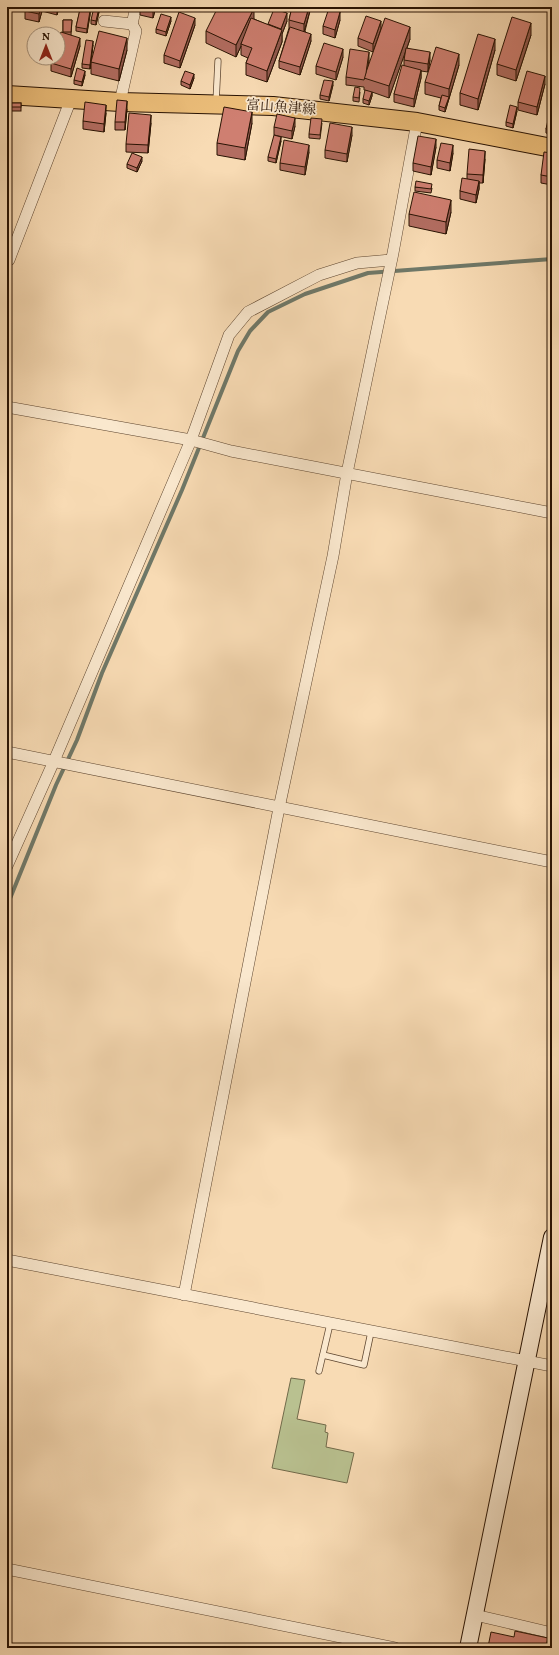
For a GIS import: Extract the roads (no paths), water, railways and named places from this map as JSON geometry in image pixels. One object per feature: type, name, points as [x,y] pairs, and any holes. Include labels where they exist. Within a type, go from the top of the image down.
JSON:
[{"type":"main road","name":"富山魚津線","points":[[7,95],[120,102],[273,106],[417,122],[552,148]]},
{"type":"street","points":[[120,102],[136,32],[132,24],[136,7]]},
{"type":"street","points":[[104,21],[132,24]]},
{"type":"street","points":[[8,262],[72,99]]},
{"type":"street","points":[[184,1295],[279,808],[332,556],[347,473],[391,260],[417,122]]},
{"type":"street","points":[[7,866],[54,761],[190,440],[229,335],[248,312],[319,275],[356,263],[391,260]]},
{"type":"street","points":[[7,407],[190,440],[231,451],[552,513]]},
{"type":"street","points":[[7,752],[552,862]]},
{"type":"street","points":[[468,1648],[552,1237]]},
{"type":"street","points":[[7,1260],[552,1366]]},
{"type":"street","points":[[7,1569],[395,1648]]},
{"type":"street","points":[[474,1615],[552,1633]]},
{"type":"lane","points":[[216,104],[218,61]]},
{"type":"lane","points":[[319,1371],[330,1324]]},
{"type":"lane","points":[[323,1355],[364,1365],[371,1332]]},
{"type":"waterway","points":[[7,906],[56,785],[77,740],[102,673],[182,490],[238,351],[250,331],[268,312],[305,294],[368,273],[552,259]]}]
